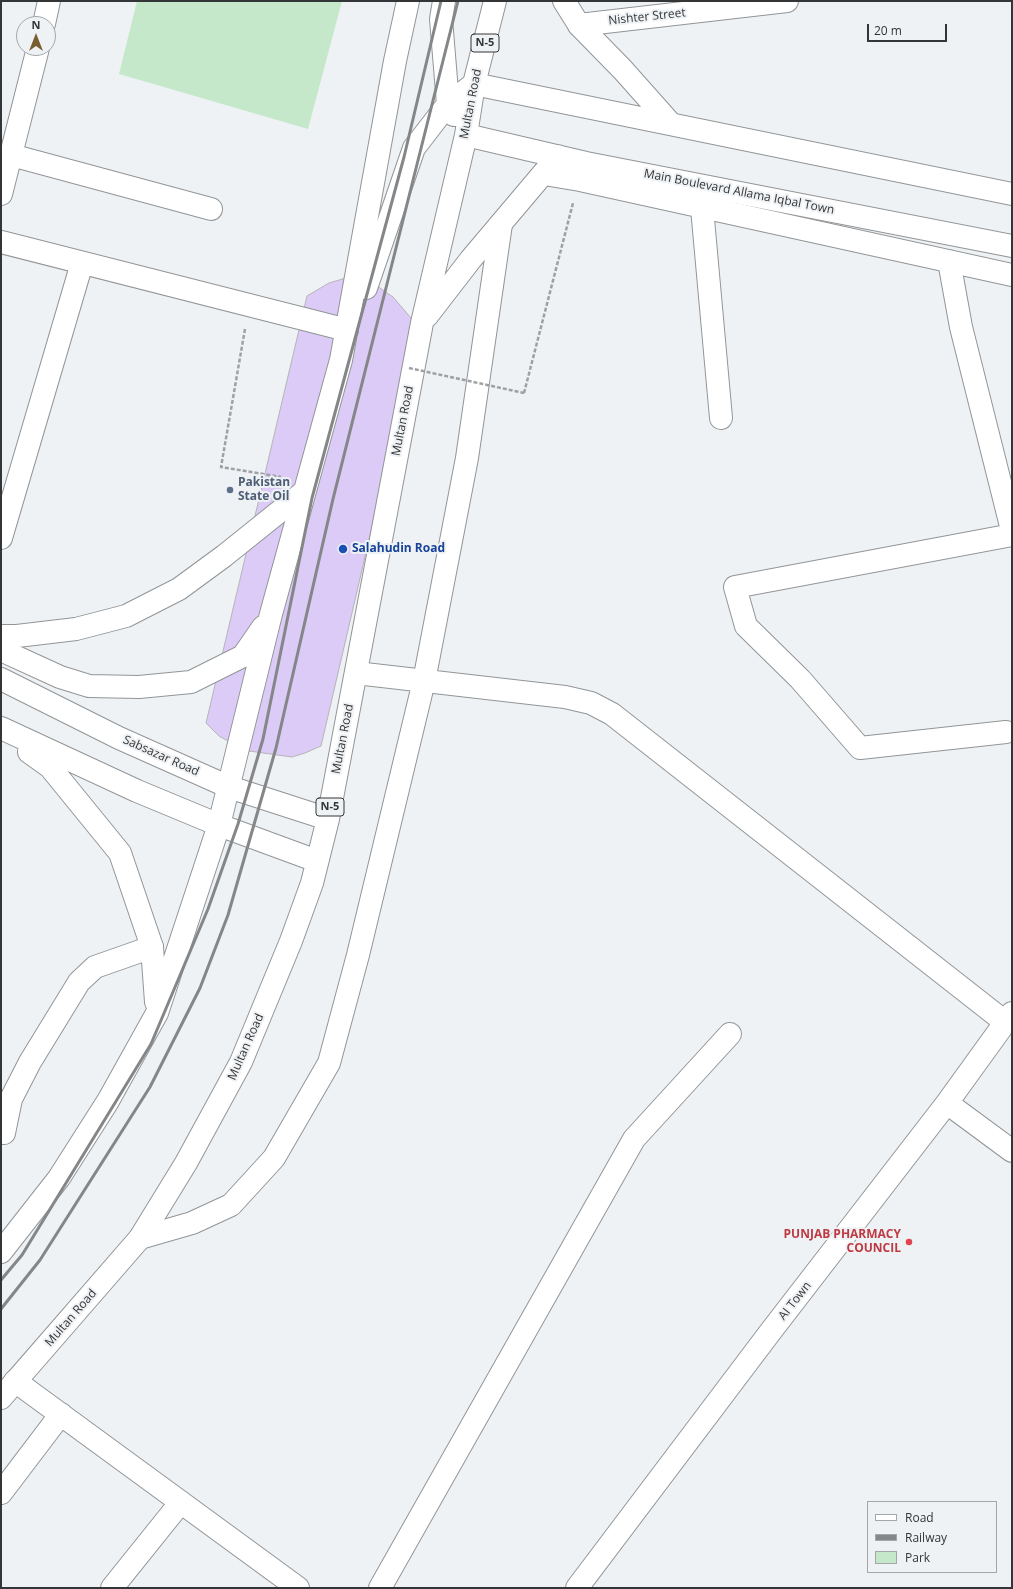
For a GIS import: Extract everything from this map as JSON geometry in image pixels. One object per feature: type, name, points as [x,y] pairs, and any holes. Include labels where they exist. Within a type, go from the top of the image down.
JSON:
[{"type":"street","points":[[46,16],[49,1]]},
{"type":"street","points":[[1,1252],[59,1178],[108,1101],[157,1013],[219,825],[271,614],[341,360],[395,61],[408,1]]},
{"type":"street","points":[[444,1],[441,19],[448,104],[466,135]]},
{"type":"street","name":"Multan Road","points":[[1,1398],[140,1238],[186,1163],[241,1062],[291,941],[312,883],[328,819],[422,322],[466,135],[474,84],[495,1]]},
{"type":"street","points":[[564,1],[579,25],[623,70],[671,124]]},
{"type":"street","name":"Nishter Street","points":[[579,25],[787,1]]},
{"type":"street","points":[[1,194],[36,56]]},
{"type":"street","points":[[341,360],[414,148],[448,104],[474,84],[1012,194]]},
{"type":"street","name":"Main Boulevard Allama Iqbal Town","points":[[466,135],[586,163],[1012,246]]},
{"type":"street","points":[[11,155],[212,209]]},
{"type":"street","points":[[422,322],[471,259],[558,156]]},
{"type":"street","points":[[544,174],[580,180],[1012,275]]},
{"type":"street","points":[[702,208],[721,418]]},
{"type":"street","points":[[140,1238],[192,1224],[231,1205],[274,1158],[329,1063],[358,954],[424,681],[468,458],[501,224]]},
{"type":"street","points":[[1,242],[347,330]]},
{"type":"street","points":[[949,261],[962,327],[1012,530]]},
{"type":"street","points":[[1,538],[82,263]]},
{"type":"street","points":[[1,636],[17,636],[76,629],[126,616],[179,589],[224,556],[307,486]]},
{"type":"street","points":[[1006,732],[860,748],[800,679],[746,626],[735,587],[1012,535]]},
{"type":"street","points":[[1,650],[60,677],[89,686],[138,687],[191,682],[243,656],[271,614]]},
{"type":"street","points":[[356,673],[565,697],[591,702],[612,714],[1009,1018]]},
{"type":"street","name":"Sabsazar Road","points":[[1,679],[119,738],[229,787],[328,819]]},
{"type":"street","points":[[1,728],[130,788],[219,825],[317,861]]},
{"type":"street","points":[[1,732],[50,767],[120,853],[152,947],[157,1013]]},
{"type":"street","points":[[4,1133],[10,1099],[30,1062],[79,982],[95,967],[152,947]]},
{"type":"street","name":"AI Town","points":[[577,1588],[771,1331],[947,1103],[1009,1018]]},
{"type":"street","points":[[380,1588],[634,1139],[730,1034]]},
{"type":"street","points":[[947,1103],[1012,1151]]},
{"type":"street","points":[[16,1381],[181,1502],[273,1581],[298,1588]]},
{"type":"street","points":[[1,1493],[61,1414]]},
{"type":"street","points":[[112,1588],[181,1502]]},
{"type":"path","points":[[409,368],[524,393],[550,288],[580,180]]},
{"type":"path","points":[[246,329],[221,467],[307,486]]},
{"type":"green space","points":[[137,1],[342,1],[308,129],[119,74]]},
{"type":"building","points":[[353,276],[367,279],[393,297],[411,318],[415,330],[409,368],[321,746],[292,757],[249,751],[219,736],[206,723],[307,296],[329,283]]},
{"type":"railway","points":[[1,1280],[22,1255],[151,1044],[208,909],[238,824],[263,739],[312,498],[404,157],[441,1]]},
{"type":"railway","points":[[1,1309],[40,1260],[150,1087],[200,988],[228,915],[276,748],[333,499],[458,1]]},
{"type":"place","name":"Pakistan State Oil","points":[[230,490]]},
{"type":"place","name":"Salahudin Road","points":[[343,549]]},
{"type":"place","name":"PUNJAB PHARMACY COUNCIL","points":[[909,1242]]}]
